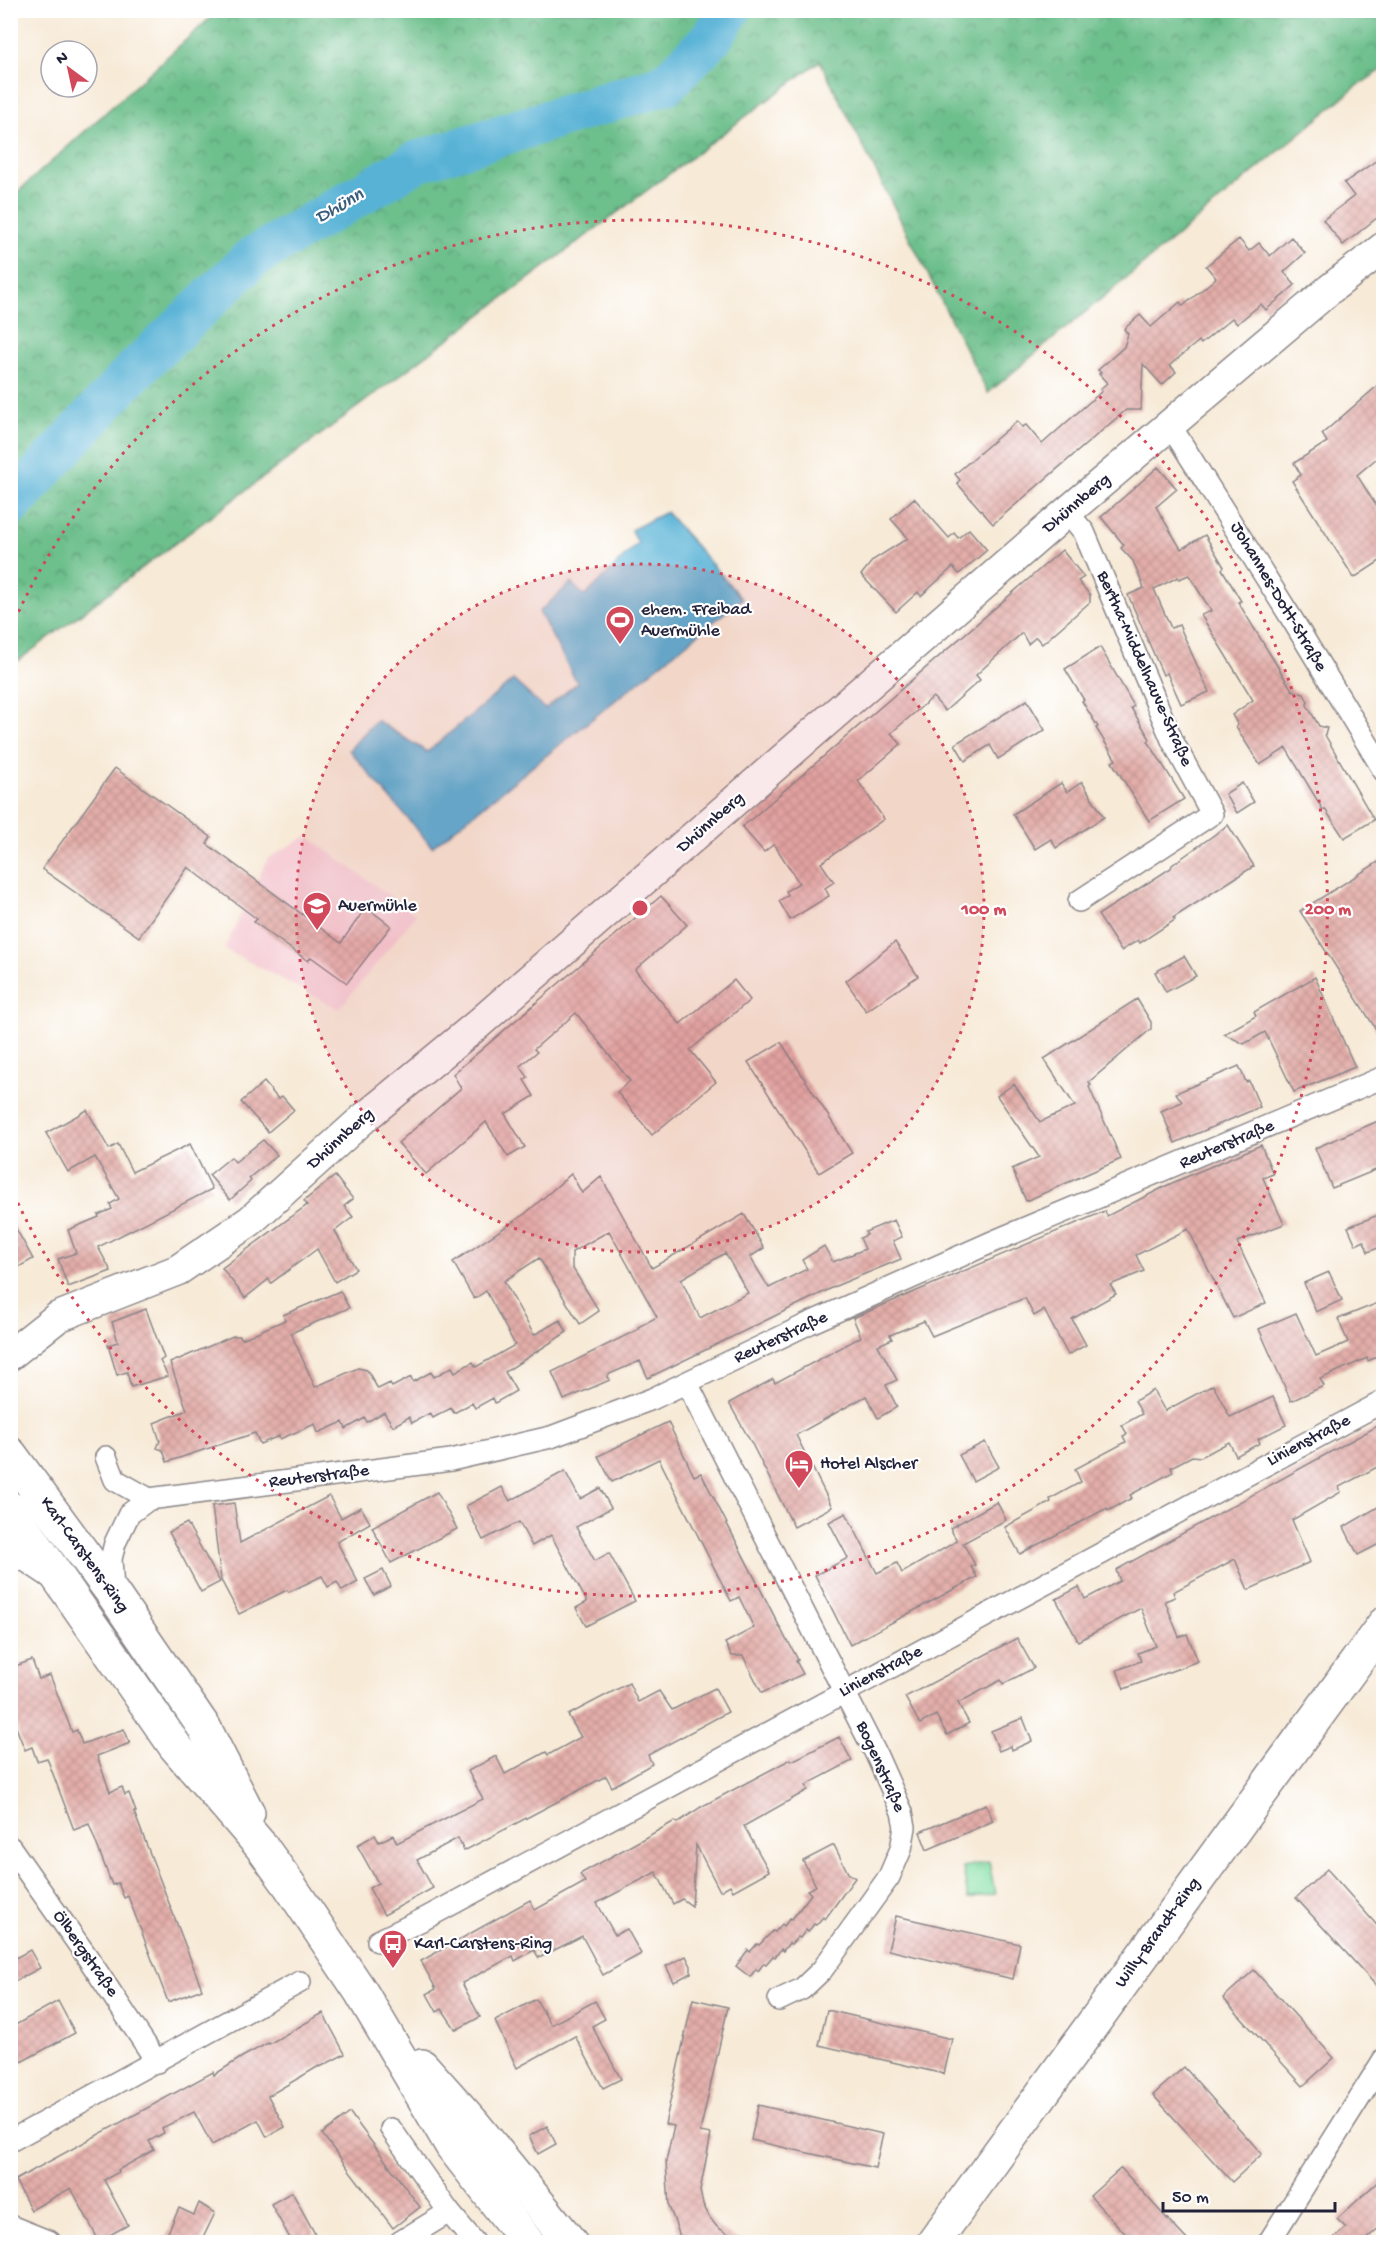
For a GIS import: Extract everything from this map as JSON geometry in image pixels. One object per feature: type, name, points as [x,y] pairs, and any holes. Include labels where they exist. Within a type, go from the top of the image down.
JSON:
[{"type":"main road","name":"Karl-Carstens-Ring","points":[[10,1454],[113,1594],[205,1729],[243,1801],[261,1846]]},
{"type":"main road","name":"Karl-Carstens-Ring","points":[[10,1508],[175,1746],[261,1846],[317,1925],[373,2010],[452,2146],[527,2242]]},
{"type":"main road","name":"Willy-Brandt-Ring","points":[[934,2242],[1383,1624]]},
{"type":"main road","name":"Karl-Carstens-Ring","points":[[373,2010],[472,2122],[570,2242]]},
{"type":"street","name":"Dhünnberg","points":[[10,1355],[58,1317],[178,1270],[250,1221],[364,1118],[477,1025],[1067,512],[1323,295],[1383,248]]},
{"type":"street","name":"Johannes-Dott-Straße","points":[[1170,425],[1295,624],[1383,771]]},
{"type":"street","name":"Bertha-Middelhauve-Straße","points":[[1067,512],[1083,532],[1172,740],[1212,814],[1079,901]]},
{"type":"street","name":"Reuterstraße","points":[[149,1499],[452,1460],[551,1437],[652,1399],[810,1323],[992,1242],[1383,1077]]},
{"type":"street","name":"Bogenstraße","points":[[687,1383],[876,1754],[902,1812],[905,1827],[901,1849],[889,1877],[822,1970],[802,1989],[779,2000]]},
{"type":"street","name":"Linienstraße","points":[[378,1941],[426,1918],[1383,1401]]},
{"type":"street","points":[[106,1456],[115,1480],[149,1499],[129,1514],[115,1543],[111,1559],[113,1594]]},
{"type":"street","points":[[10,1552],[28,1557],[59,1577]]},
{"type":"street","name":"Ölbergstraße","points":[[10,1848],[88,1958],[157,2062]]},
{"type":"street","points":[[10,2141],[300,1982]]},
{"type":"street","points":[[1269,2242],[1383,2059]]},
{"type":"street","points":[[391,2129],[449,2212],[474,2242]]},
{"type":"street","points":[[400,2242],[449,2212]]},
{"type":"street","points":[[10,2226],[50,2242]]},
{"type":"shaded area","name":"Auermühle","points":[[307,836],[416,915],[339,1009],[224,949],[268,858]]},
{"type":"green space","points":[[218,11],[1383,11],[1383,69],[1357,86],[988,393],[820,61],[11,666],[11,198]]},
{"type":"green space","points":[[989,1862],[995,1894],[968,1899],[963,1867]]},
{"type":"water","name":"ehem. Freibad Auermühle","points":[[666,512],[742,599],[432,847],[349,750],[376,720],[427,752],[513,680],[545,709],[577,683],[539,612],[571,583],[585,596],[638,543],[631,530]]},
{"type":"building","points":[[1383,156],[1383,213],[1343,245],[1323,220],[1354,196],[1344,183]]},
{"type":"building","points":[[1291,237],[1305,253],[1284,272],[1295,285],[1266,310],[1261,304],[1237,324],[1232,318],[1201,344],[1199,341],[1170,365],[1176,372],[1162,385],[1143,364],[1141,410],[1126,410],[993,524],[957,483],[960,480],[955,474],[1017,421],[1022,427],[1026,425],[1042,444],[1102,391],[1100,389],[1107,383],[1098,370],[1124,347],[1128,334],[1124,329],[1140,315],[1151,327],[1180,302],[1183,306],[1216,278],[1206,266],[1239,239],[1249,251],[1259,243],[1270,256]]},
{"type":"building","points":[[1383,381],[1383,453],[1357,475],[1383,517],[1383,559],[1354,578],[1292,481],[1301,475],[1294,463],[1327,442],[1322,434]]},
{"type":"building","points":[[1158,467],[1177,489],[1156,507],[1181,549],[1205,535],[1241,601],[1238,602],[1292,690],[1304,694],[1308,701],[1307,705],[1319,726],[1327,728],[1325,735],[1374,820],[1344,838],[1325,809],[1323,810],[1286,748],[1260,765],[1236,727],[1238,725],[1232,715],[1253,700],[1201,615],[1211,611],[1189,575],[1179,579],[1178,577],[1154,589],[1171,628],[1179,625],[1209,692],[1181,704],[1167,673],[1163,675],[1128,595],[1144,588],[1133,561],[1121,548],[1124,545],[1101,517]]},
{"type":"building","points":[[914,498],[949,538],[954,533],[958,538],[969,529],[987,550],[959,574],[953,567],[921,596],[918,592],[896,612],[861,575],[873,560],[908,538],[891,519]]},
{"type":"building","points":[[1062,550],[1084,577],[1078,581],[1090,595],[1090,602],[1042,644],[1036,637],[1028,644],[1022,633],[976,675],[980,680],[945,711],[933,697],[891,733],[901,744],[858,781],[884,819],[821,863],[834,882],[825,888],[829,896],[790,920],[779,901],[788,895],[786,891],[799,883],[774,844],[764,852],[742,827]]},
{"type":"building","points":[[1100,647],[1134,706],[1131,708],[1150,739],[1148,741],[1184,799],[1149,821],[1112,762],[1116,760],[1096,728],[1098,727],[1082,701],[1084,700],[1065,669]]},
{"type":"building","points":[[1027,700],[1045,730],[998,759],[990,745],[965,761],[955,744]]},
{"type":"building","points":[[115,768],[211,837],[207,844],[341,943],[366,907],[391,926],[347,983],[311,957],[308,961],[254,922],[257,919],[188,867],[139,937],[42,869]]},
{"type":"building","points":[[1082,782],[1104,817],[1056,848],[1051,839],[1035,849],[1013,814],[1061,783],[1067,792]]},
{"type":"building","points":[[1242,783],[1254,802],[1237,813],[1225,794]]},
{"type":"building","points":[[1228,825],[1254,866],[1173,918],[1175,920],[1140,943],[1138,940],[1121,951],[1098,915],[1171,868]]},
{"type":"building","points":[[1383,859],[1383,1040],[1300,911]]},
{"type":"building","points":[[661,896],[687,925],[635,970],[680,1024],[734,980],[750,1000],[690,1050],[716,1082],[652,1135],[617,1092],[630,1081],[576,1013],[534,1049],[537,1052],[520,1066],[528,1077],[524,1080],[534,1096],[505,1114],[525,1147],[508,1157],[486,1122],[426,1174],[398,1143],[461,1088],[453,1074]]},
{"type":"building","points":[[895,942],[918,976],[866,1011],[846,981]]},
{"type":"building","points":[[1184,956],[1196,976],[1166,992],[1155,972]]},
{"type":"building","points":[[1315,977],[1355,1067],[1294,1092],[1265,1032],[1244,1044],[1224,1034],[1256,1016],[1254,1012]]},
{"type":"building","points":[[1137,999],[1151,1022],[1151,1029],[1089,1082],[1091,1085],[1089,1087],[1121,1159],[1026,1201],[1012,1169],[1039,1157],[997,1096],[1014,1084],[1040,1122],[1075,1106],[1044,1059]]},
{"type":"building","points":[[781,1042],[852,1153],[819,1173],[748,1062]]},
{"type":"building","points":[[1239,1066],[1246,1082],[1249,1081],[1260,1107],[1175,1143],[1161,1111],[1182,1102],[1176,1093]]},
{"type":"building","points":[[264,1082],[278,1099],[282,1096],[294,1110],[268,1132],[241,1102]]},
{"type":"building","points":[[87,1110],[109,1149],[118,1144],[132,1172],[190,1144],[212,1189],[98,1247],[111,1271],[68,1287],[58,1259],[76,1253],[68,1230],[99,1217],[98,1215],[112,1209],[110,1204],[119,1199],[95,1157],[68,1172],[46,1133]]},
{"type":"building","points":[[1383,1119],[1383,1167],[1332,1188],[1315,1148]]},
{"type":"building","points":[[263,1140],[277,1155],[249,1178],[251,1181],[230,1200],[209,1175],[231,1157],[235,1162]]},
{"type":"building","points":[[1261,1145],[1273,1174],[1263,1178],[1284,1224],[1237,1242],[1266,1303],[1233,1318],[1188,1229],[1136,1255],[1144,1271],[1110,1285],[1116,1294],[1072,1319],[1086,1345],[1068,1355],[1044,1310],[1034,1316],[1025,1298],[932,1336],[924,1321],[890,1335],[892,1339],[878,1345],[897,1380],[886,1385],[897,1407],[878,1418],[866,1396],[796,1435],[832,1507],[794,1527],[729,1403],[773,1379],[775,1383],[861,1337],[853,1318],[1105,1211],[1107,1216],[1172,1183]]},
{"type":"building","points":[[571,1174],[582,1193],[601,1177],[652,1268],[744,1214],[764,1248],[750,1257],[769,1288],[807,1269],[802,1260],[824,1246],[833,1262],[865,1249],[860,1238],[867,1235],[865,1232],[894,1220],[902,1237],[893,1241],[901,1259],[838,1285],[648,1378],[640,1361],[607,1375],[610,1380],[564,1400],[552,1372],[639,1329],[638,1327],[657,1317],[609,1231],[572,1252],[572,1267],[599,1311],[580,1324],[539,1258],[504,1281],[534,1335],[560,1320],[567,1332],[505,1372],[516,1391],[495,1403],[493,1398],[475,1408],[472,1403],[454,1413],[451,1408],[433,1418],[430,1413],[412,1423],[409,1417],[393,1426],[384,1412],[367,1422],[365,1418],[346,1429],[343,1422],[318,1433],[315,1424],[280,1439],[279,1436],[260,1444],[255,1433],[167,1462],[163,1450],[157,1448],[160,1441],[154,1423],[187,1410],[170,1363],[233,1336],[240,1336],[242,1339],[285,1320],[283,1315],[340,1291],[349,1308],[291,1333],[315,1387],[358,1368],[367,1370],[378,1389],[390,1383],[392,1387],[411,1377],[413,1382],[431,1372],[434,1377],[452,1367],[455,1372],[473,1362],[476,1367],[515,1345],[486,1291],[474,1299],[453,1262],[526,1213]],"holes":[[[725,1253],[748,1293],[700,1318],[681,1279]]]},
{"type":"building","points":[[335,1176],[353,1199],[344,1206],[353,1217],[335,1231],[356,1269],[335,1282],[317,1249],[271,1283],[269,1279],[245,1298],[222,1268],[307,1205],[304,1201]]},
{"type":"building","points":[[1383,1213],[1383,1246],[1368,1252],[1364,1241],[1356,1245],[1348,1227]]},
{"type":"building","points":[[10,1218],[33,1259],[10,1272]]},
{"type":"building","points":[[1329,1272],[1342,1300],[1316,1312],[1304,1283]]},
{"type":"building","points":[[1383,1301],[1383,1354],[1368,1361],[1367,1358],[1320,1379],[1324,1386],[1291,1401],[1259,1329],[1296,1313],[1316,1356],[1348,1342],[1338,1319]]},
{"type":"building","points":[[146,1309],[164,1358],[160,1361],[168,1376],[131,1387],[127,1372],[117,1375],[108,1345],[118,1342],[112,1322]]},
{"type":"building","points":[[1213,1385],[1230,1417],[1273,1397],[1286,1425],[1258,1439],[1260,1443],[1236,1456],[1229,1442],[1201,1457],[1192,1456],[1171,1467],[1173,1472],[1130,1495],[1132,1498],[1108,1511],[1107,1508],[1020,1554],[1005,1527],[1051,1502],[1050,1499],[1081,1482],[1075,1469],[1126,1442],[1123,1436],[1127,1434],[1122,1425],[1142,1414],[1135,1401],[1153,1390],[1165,1411]]},
{"type":"building","points":[[668,1422],[694,1476],[701,1473],[798,1660],[796,1661],[803,1674],[762,1693],[743,1656],[732,1656],[725,1643],[754,1628],[739,1597],[731,1601],[659,1459],[612,1482],[598,1456]]},
{"type":"building","points":[[1383,1423],[1383,1464],[1339,1487],[1341,1492],[1292,1520],[1310,1562],[1248,1590],[1235,1559],[1173,1592],[1175,1597],[1165,1601],[1179,1637],[1187,1634],[1198,1661],[1124,1689],[1117,1670],[1141,1661],[1138,1653],[1156,1646],[1141,1608],[1078,1641],[1056,1599],[1079,1587],[1085,1599],[1120,1581],[1116,1570]]},
{"type":"building","points":[[985,1442],[999,1467],[973,1481],[959,1455]]},
{"type":"building","points":[[565,1471],[580,1499],[600,1488],[611,1508],[576,1527],[595,1561],[609,1553],[635,1601],[586,1626],[576,1608],[587,1602],[551,1535],[532,1546],[519,1522],[483,1540],[466,1506],[502,1487],[510,1501]]},
{"type":"building","points":[[437,1492],[457,1529],[391,1563],[372,1527]]},
{"type":"building","points":[[329,1496],[341,1518],[361,1507],[370,1523],[337,1542],[358,1582],[342,1591],[337,1582],[328,1587],[322,1576],[289,1592],[287,1590],[239,1614],[221,1580],[212,1506],[234,1503],[240,1543]]},
{"type":"building","points":[[997,1502],[1006,1520],[963,1543],[975,1565],[971,1567],[977,1577],[850,1645],[815,1575],[848,1558],[829,1522],[846,1513],[877,1573],[897,1563],[902,1573],[957,1541],[950,1528]]},
{"type":"building","points":[[1383,1504],[1383,1542],[1358,1555],[1344,1527]]},
{"type":"building","points":[[187,1523],[220,1582],[201,1592],[169,1532]]},
{"type":"building","points":[[383,1570],[391,1586],[374,1595],[365,1579]]},
{"type":"building","points":[[1017,1638],[1034,1668],[1003,1684],[1001,1680],[958,1703],[969,1723],[947,1735],[936,1715],[920,1724],[905,1697]]},
{"type":"building","points":[[32,1660],[39,1679],[50,1675],[72,1732],[77,1730],[82,1744],[124,1729],[130,1743],[97,1756],[110,1792],[122,1787],[125,1795],[129,1793],[136,1812],[134,1812],[202,1989],[168,2002],[128,1896],[124,1898],[118,1883],[112,1885],[89,1824],[74,1830],[47,1758],[37,1761],[32,1747],[25,1750],[10,1712],[10,1668]]},
{"type":"building","points":[[629,1683],[638,1702],[659,1691],[672,1710],[715,1688],[728,1712],[648,1755],[652,1764],[612,1787],[606,1776],[464,1851],[458,1838],[417,1860],[433,1888],[384,1915],[369,1888],[378,1883],[357,1845],[375,1835],[379,1842],[393,1835],[397,1843],[483,1799],[468,1771],[496,1756],[505,1774],[546,1752],[548,1755],[581,1737],[568,1715]]},
{"type":"building","points":[[1023,1718],[1032,1741],[1012,1750],[1011,1746],[999,1751],[991,1731]]},
{"type":"building","points":[[839,1737],[852,1761],[806,1785],[808,1790],[744,1826],[769,1871],[733,1891],[730,1885],[720,1891],[696,1845],[692,1906],[682,1899],[673,1904],[656,1872],[597,1903],[615,1935],[627,1929],[641,1954],[603,1975],[582,1936],[539,1958],[534,1950],[515,1961],[513,1956],[462,1983],[480,2017],[456,2030],[442,2009],[437,2012],[427,1994],[436,1989],[421,1961],[530,1900],[535,1910],[585,1882],[580,1874],[791,1759],[792,1761]]},
{"type":"building","points":[[986,1804],[993,1821],[927,1850],[920,1832]]},
{"type":"building","points":[[834,1845],[848,1873],[855,1878],[825,1919],[823,1917],[808,1932],[806,1930],[800,1938],[789,1943],[783,1951],[781,1949],[758,1971],[756,1969],[750,1977],[736,1966],[748,1950],[750,1952],[773,1931],[775,1932],[782,1924],[784,1926],[790,1918],[792,1919],[811,1894],[807,1890],[816,1886],[803,1861]]},
{"type":"building","points":[[1327,1869],[1383,1932],[1383,1993],[1296,1898]]},
{"type":"building","points":[[896,1916],[1020,1944],[1013,1979],[888,1950]]},
{"type":"building","points":[[30,1950],[40,1968],[10,1984],[10,1961]]},
{"type":"building","points":[[686,1956],[691,1966],[691,1973],[674,1982],[666,1966]]},
{"type":"building","points":[[1254,1970],[1334,2058],[1303,2086],[1223,1998]]},
{"type":"building","points":[[536,1999],[551,2025],[595,2001],[605,2019],[592,2026],[621,2079],[603,2088],[575,2036],[517,2068],[495,2021]]},
{"type":"building","points":[[693,1999],[728,2007],[700,2132],[711,2134],[700,2191],[703,2204],[717,2227],[741,2242],[682,2242],[669,2206],[666,2161],[674,2126],[665,2124]]},
{"type":"building","points":[[58,2001],[75,2033],[10,2068],[10,2028]]},
{"type":"building","points":[[827,2010],[952,2039],[944,2074],[819,2045]]},
{"type":"building","points":[[323,2013],[345,2054],[319,2066],[268,2096],[285,2127],[267,2137],[258,2120],[212,2145],[194,2112],[162,2128],[164,2133],[149,2141],[154,2150],[104,2180],[128,2225],[99,2241],[71,2188],[31,2210],[15,2180],[213,2072],[214,2075],[242,2057]]},
{"type":"building","points":[[1184,2067],[1262,2154],[1232,2182],[1153,2095]]},
{"type":"building","points":[[758,2105],[883,2134],[875,2168],[751,2140]]},
{"type":"building","points":[[350,2113],[420,2207],[393,2228],[322,2134]]},
{"type":"building","points":[[547,2126],[556,2144],[538,2154],[529,2136]]},
{"type":"building","points":[[1121,2168],[1189,2242],[1133,2242],[1090,2196]]},
{"type":"building","points":[[1383,2177],[1383,2224],[1363,2242],[1329,2242],[1346,2228],[1337,2219]]},
{"type":"building","points":[[292,2192],[315,2234],[299,2242],[292,2242],[271,2204]]},
{"type":"building","points":[[199,2203],[215,2213],[201,2242],[179,2242],[166,2237],[179,2208],[194,2215]]},
{"type":"waterway","name":"Dhünn","points":[[10,506],[131,374],[252,258],[416,162],[666,84],[713,36],[730,10]]},
{"type":"place","name":"ehem. Freibad Auermühle","points":[[620,646]]},
{"type":"place","name":"Auermühle","points":[[317,932]]},
{"type":"place","name":"Hotel Alscher","points":[[799,1490]]},
{"type":"place","name":"Karl-Carstens-Ring","points":[[393,1970]]}]
